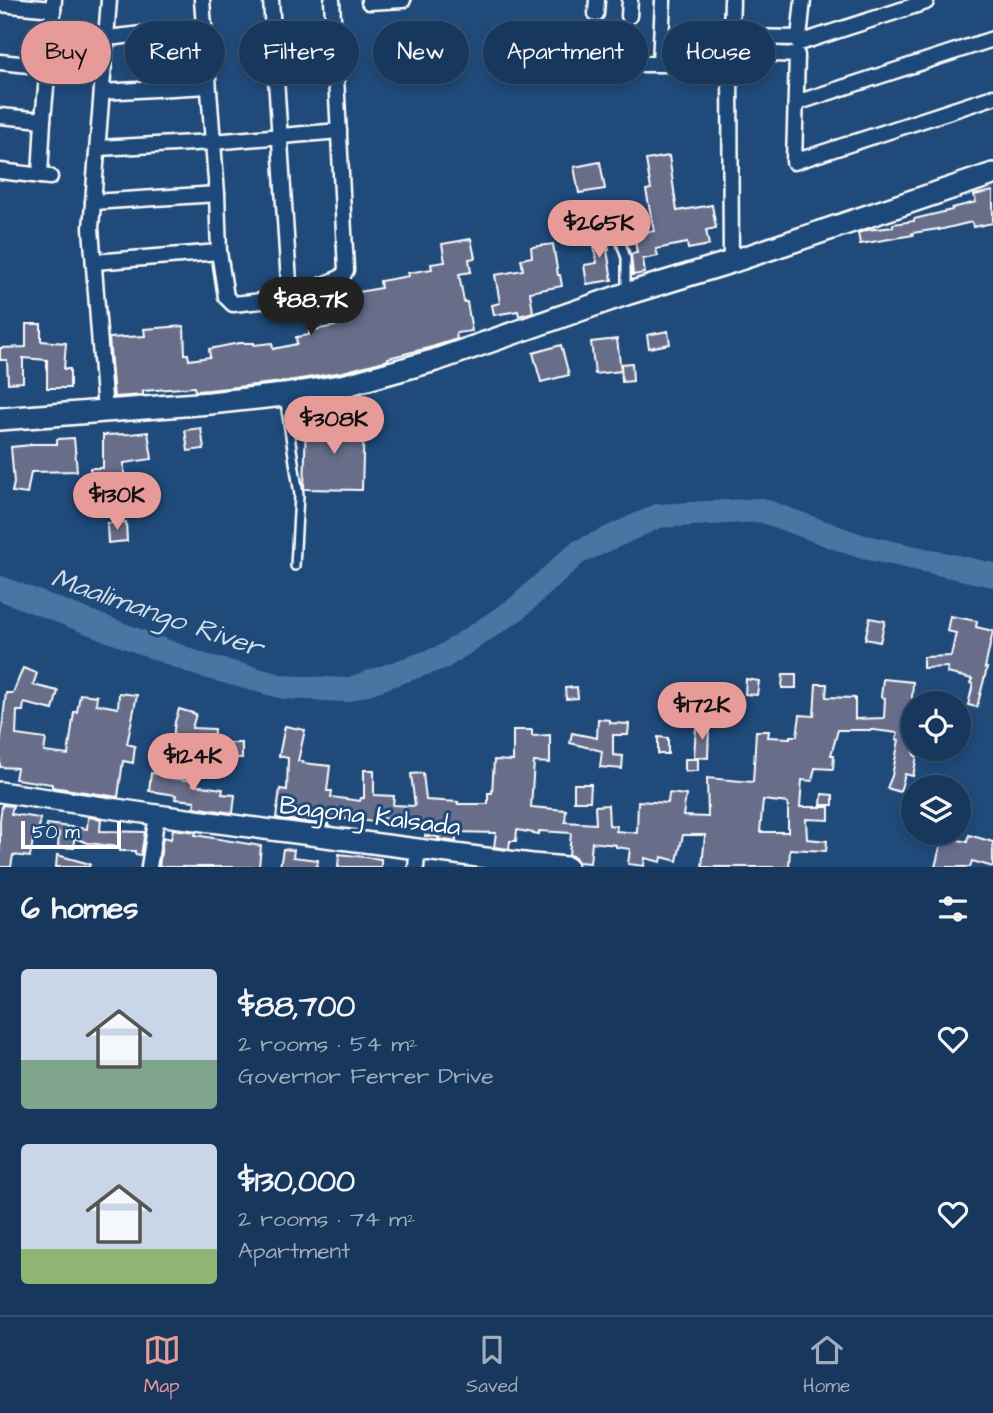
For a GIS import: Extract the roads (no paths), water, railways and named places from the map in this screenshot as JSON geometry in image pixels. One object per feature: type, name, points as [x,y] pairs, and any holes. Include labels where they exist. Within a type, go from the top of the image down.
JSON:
[{"type":"main road","points":[[0,419],[284,395],[346,385],[436,360],[993,174]]},
{"type":"street","points":[[108,21],[109,0]]},
{"type":"street","points":[[202,0],[204,21]]},
{"type":"street","points":[[271,0],[290,298]]},
{"type":"street","points":[[102,92],[208,86],[219,252],[226,298],[233,304],[290,298],[342,278],[346,270],[332,0]]},
{"type":"street","points":[[369,0],[403,0]]},
{"type":"street","points":[[629,16],[630,0]]},
{"type":"street","points":[[648,64],[660,64],[663,0]]},
{"type":"street","points":[[731,21],[732,0]]},
{"type":"street","points":[[803,0],[798,45],[794,162],[993,97]]},
{"type":"street","points":[[775,49],[798,45],[928,1]]},
{"type":"street","points":[[0,4],[54,5]]},
{"type":"street","points":[[796,103],[993,39]]},
{"type":"street","points":[[775,42],[798,45]]},
{"type":"street","points":[[0,62],[21,64]]},
{"type":"street","points":[[0,172],[45,176],[43,120],[46,84]]},
{"type":"street","points":[[103,84],[91,228],[105,411]]},
{"type":"street","points":[[730,84],[731,262]]},
{"type":"street","points":[[0,116],[43,120]]},
{"type":"street","points":[[98,148],[213,142],[339,131]]},
{"type":"street","points":[[93,202],[217,194]]},
{"type":"street","points":[[94,262],[219,252]]},
{"type":"street","name":"Bagong Kalsada","points":[[0,792],[417,857],[567,867]]},
{"type":"street","points":[[149,867],[158,815]]},
{"type":"lane","points":[[616,228],[626,258],[626,295]]},
{"type":"lane","points":[[284,395],[299,495],[295,566]]},
{"type":"waterway","name":"Maalimango River","points":[[0,588],[201,665],[284,687],[347,690],[443,657],[516,609],[577,553],[658,516],[761,510],[860,546],[993,575]]}]
